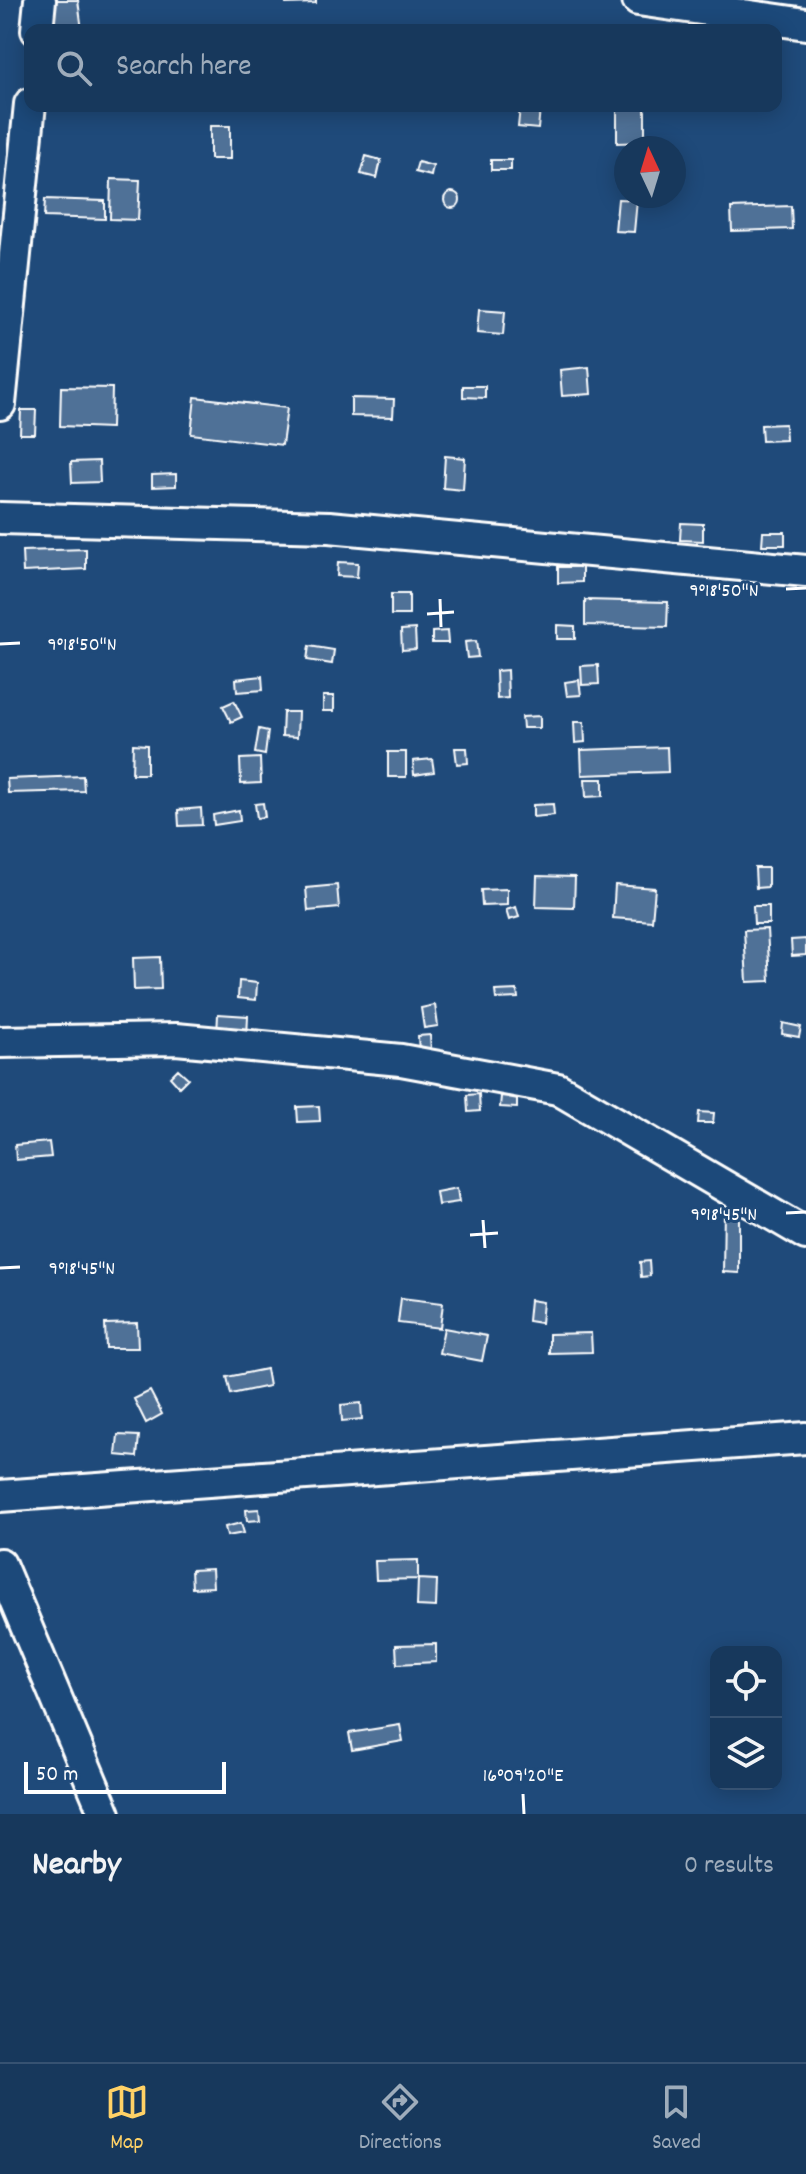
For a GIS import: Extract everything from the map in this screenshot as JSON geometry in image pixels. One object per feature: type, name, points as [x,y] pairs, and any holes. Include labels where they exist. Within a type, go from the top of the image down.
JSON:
[{"type":"street","points":[[38,24],[40,0]]},
{"type":"street","points":[[638,0],[806,24]]},
{"type":"street","points":[[0,404],[29,112]]},
{"type":"street","points":[[0,518],[329,527],[806,571]]},
{"type":"street","points":[[0,1042],[176,1039],[401,1060],[558,1089],[806,1234]]},
{"type":"street","points":[[0,1496],[806,1438]]},
{"type":"street","points":[[0,1564],[105,1814]]},
{"type":"building","points":[[48,0],[78,0],[81,24],[51,24]]},
{"type":"building","points":[[285,0],[316,0],[316,3],[286,4]]},
{"type":"building","points":[[520,112],[540,112],[538,129],[518,127]]},
{"type":"building","points":[[617,112],[645,112],[645,136],[617,136]]},
{"type":"building","points":[[210,126],[230,126],[230,159],[210,159]]},
{"type":"building","points":[[366,156],[381,160],[377,178],[361,174]]},
{"type":"building","points":[[491,160],[511,160],[511,170],[491,170]]},
{"type":"building","points":[[418,162],[433,166],[431,176],[415,172]]},
{"type":"building","points":[[111,179],[140,180],[138,220],[110,219]]},
{"type":"building","points":[[449,192],[455,192],[460,200],[458,206],[449,208],[444,203],[444,197]]},
{"type":"building","points":[[45,199],[105,201],[105,219],[44,217]]},
{"type":"building","points":[[791,206],[792,229],[732,231],[731,208]]},
{"type":"building","points":[[617,208],[636,208],[634,232],[615,231]]},
{"type":"building","points":[[479,309],[505,311],[503,335],[477,333]]},
{"type":"building","points":[[589,367],[591,394],[562,396],[560,370]]},
{"type":"building","points":[[463,386],[485,386],[485,398],[463,397]]},
{"type":"building","points":[[61,387],[112,388],[111,428],[60,426]]},
{"type":"building","points":[[195,397],[287,408],[282,445],[191,434]]},
{"type":"building","points":[[351,398],[394,399],[393,417],[351,416]]},
{"type":"building","points":[[21,410],[36,410],[35,434],[20,434]]},
{"type":"building","points":[[785,424],[786,440],[762,441],[761,425]]},
{"type":"building","points":[[445,456],[465,458],[463,490],[443,488]]},
{"type":"building","points":[[99,461],[100,482],[72,483],[71,462]]},
{"type":"building","points":[[176,474],[176,486],[152,487],[152,475]]},
{"type":"building","points":[[681,523],[703,524],[703,541],[680,540]]},
{"type":"building","points":[[763,532],[785,532],[785,545],[762,545]]},
{"type":"building","points":[[86,549],[86,569],[23,572],[22,551]]},
{"type":"building","points":[[338,562],[358,563],[357,577],[337,576]]},
{"type":"building","points":[[558,567],[582,567],[582,582],[558,583]]},
{"type":"building","points":[[391,594],[409,594],[409,615],[391,615]]},
{"type":"building","points":[[585,600],[668,602],[667,627],[585,625]]},
{"type":"building","points":[[557,625],[575,626],[575,639],[557,639]]},
{"type":"building","points":[[415,629],[416,649],[402,650],[401,630]]},
{"type":"building","points":[[447,631],[448,643],[432,643],[432,632]]},
{"type":"building","points":[[476,641],[478,657],[467,658],[465,642]]},
{"type":"building","points":[[309,646],[334,650],[332,664],[307,660]]},
{"type":"building","points":[[598,665],[599,684],[582,685],[581,666]]},
{"type":"building","points":[[507,670],[508,698],[497,699],[496,671]]},
{"type":"building","points":[[262,676],[263,690],[237,692],[236,679]]},
{"type":"building","points":[[579,680],[581,695],[567,696],[565,682]]},
{"type":"building","points":[[323,696],[334,696],[334,711],[323,711]]},
{"type":"building","points":[[234,701],[242,717],[231,722],[223,706]]},
{"type":"building","points":[[283,712],[298,712],[297,737],[282,736]]},
{"type":"building","points":[[540,716],[540,728],[523,728],[522,717]]},
{"type":"building","points":[[574,722],[584,722],[585,742],[575,743]]},
{"type":"building","points":[[259,729],[268,731],[265,755],[255,753]]},
{"type":"building","points":[[133,744],[147,745],[147,774],[132,774]]},
{"type":"building","points":[[667,747],[668,772],[582,775],[581,750]]},
{"type":"building","points":[[455,748],[467,748],[468,763],[457,764]]},
{"type":"building","points":[[388,752],[406,752],[406,777],[388,777]]},
{"type":"building","points":[[260,758],[261,783],[241,784],[240,759]]},
{"type":"building","points":[[432,759],[434,772],[414,775],[413,761]]},
{"type":"building","points":[[83,776],[84,791],[8,793],[7,779]]},
{"type":"building","points":[[585,779],[603,779],[603,796],[586,797]]},
{"type":"building","points":[[263,803],[265,817],[257,818],[255,804]]},
{"type":"building","points":[[553,804],[554,815],[533,817],[533,805]]},
{"type":"building","points":[[201,808],[202,825],[179,826],[178,810]]},
{"type":"building","points":[[239,810],[240,821],[214,825],[213,815]]},
{"type":"building","points":[[755,868],[768,868],[768,887],[756,888]]},
{"type":"building","points":[[537,876],[575,877],[574,908],[536,907]]},
{"type":"building","points":[[337,885],[339,908],[308,911],[306,888]]},
{"type":"building","points":[[615,885],[655,888],[652,921],[613,918]]},
{"type":"building","points":[[507,889],[507,905],[482,906],[481,890]]},
{"type":"building","points":[[753,906],[769,906],[769,924],[754,924]]},
{"type":"building","points":[[516,907],[519,917],[509,920],[506,910]]},
{"type":"building","points":[[767,929],[770,981],[747,982],[744,930]]},
{"type":"building","points":[[806,939],[806,955],[792,956],[791,940]]},
{"type":"building","points":[[160,957],[161,989],[134,990],[133,958]]},
{"type":"building","points":[[239,981],[257,983],[256,1000],[238,998]]},
{"type":"building","points":[[517,990],[518,998],[496,999],[495,991]]},
{"type":"building","points":[[435,1005],[438,1026],[424,1028],[421,1008]]},
{"type":"building","points":[[218,1014],[248,1016],[247,1037],[217,1035]]},
{"type":"building","points":[[783,1023],[801,1027],[799,1037],[782,1034]]},
{"type":"building","points":[[430,1035],[431,1051],[419,1052],[418,1036]]},
{"type":"building","points":[[178,1069],[188,1078],[179,1087],[170,1077]]},
{"type":"building","points":[[479,1094],[480,1111],[468,1112],[467,1095]]},
{"type":"building","points":[[501,1096],[517,1097],[517,1108],[500,1107]]},
{"type":"building","points":[[319,1106],[320,1121],[298,1122],[297,1107]]},
{"type":"building","points":[[699,1112],[714,1113],[713,1123],[698,1123]]},
{"type":"building","points":[[49,1142],[51,1157],[16,1160],[15,1145]]},
{"type":"building","points":[[457,1188],[459,1202],[438,1205],[436,1192]]},
{"type":"building","points":[[724,1208],[739,1209],[739,1273],[723,1272]]},
{"type":"building","points":[[649,1261],[650,1276],[641,1277],[640,1262]]},
{"type":"building","points":[[401,1298],[443,1303],[440,1328],[398,1323]]},
{"type":"building","points":[[530,1300],[543,1302],[541,1323],[528,1321]]},
{"type":"building","points":[[137,1323],[138,1348],[106,1348],[105,1324]]},
{"type":"building","points":[[444,1328],[487,1336],[482,1361],[439,1353]]},
{"type":"building","points":[[591,1333],[592,1352],[549,1353],[549,1334]]},
{"type":"building","points":[[266,1369],[269,1386],[231,1394],[227,1377]]},
{"type":"building","points":[[150,1391],[162,1414],[146,1423],[134,1399]]},
{"type":"building","points":[[361,1403],[362,1419],[342,1421],[341,1405]]},
{"type":"building","points":[[118,1435],[139,1436],[137,1457],[116,1455]]},
{"type":"building","points":[[259,1509],[260,1520],[247,1521],[246,1510]]},
{"type":"building","points":[[241,1523],[244,1533],[227,1536],[225,1527]]},
{"type":"building","points":[[418,1560],[418,1579],[376,1580],[375,1561]]},
{"type":"building","points":[[212,1569],[213,1587],[192,1588],[191,1570]]},
{"type":"building","points":[[418,1579],[437,1580],[436,1607],[417,1606]]},
{"type":"building","points":[[436,1644],[436,1662],[397,1664],[396,1645]]},
{"type":"building","points":[[400,1725],[403,1741],[352,1750],[349,1733]]}]
